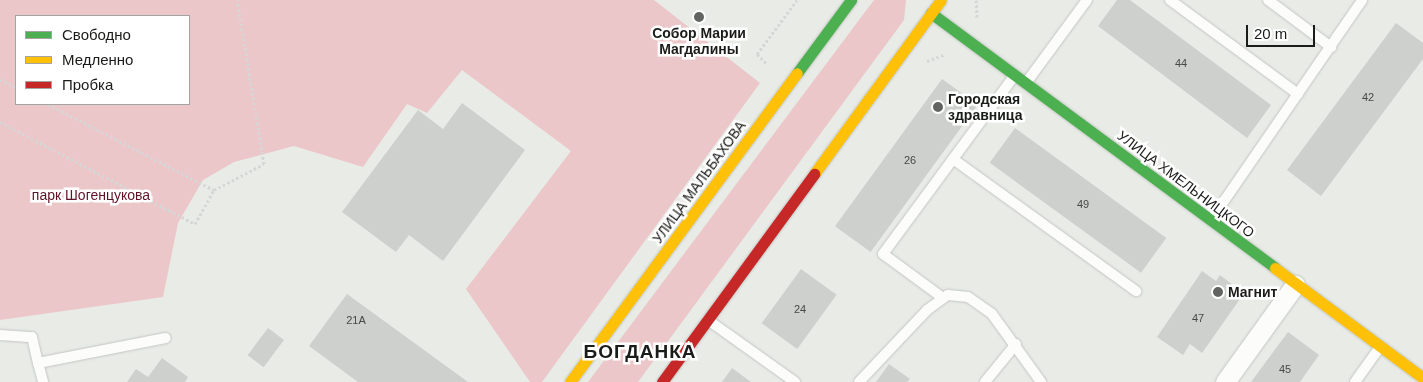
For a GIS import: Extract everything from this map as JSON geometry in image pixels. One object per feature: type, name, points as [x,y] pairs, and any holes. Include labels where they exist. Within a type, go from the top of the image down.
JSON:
[{"type":"main road","name":"УЛИЦА МАЛЬБАХОВА","points":[[570,382],[851,0]]},
{"type":"main road","points":[[926,0],[931,13]]},
{"type":"main road","points":[[662,382],[941,0]]},
{"type":"main road","name":"УЛИЦА ХМЕЛЬНИЦКОГО","points":[[931,13],[1423,378]]},
{"type":"street","points":[[1225,382],[1296,285]]},
{"type":"lane","points":[[1026,84],[1087,0]]},
{"type":"lane","points":[[1170,0],[1298,94]]},
{"type":"lane","points":[[1268,0],[1331,46]]},
{"type":"lane","points":[[1210,221],[1362,0]]},
{"type":"lane","points":[[1015,75],[883,254],[943,298],[968,297],[992,314],[1016,344],[1041,382]]},
{"type":"lane","points":[[953,159],[1136,291]]},
{"type":"lane","points":[[859,382],[943,298]]},
{"type":"lane","points":[[707,320],[795,382]]},
{"type":"lane","points":[[0,335],[32,337],[43,382]]},
{"type":"lane","points":[[38,363],[166,338]]},
{"type":"lane","points":[[984,382],[1016,344]]},
{"type":"lane","points":[[1355,382],[1380,347]]},
{"type":"path","points":[[0,122],[195,224],[214,190],[264,164],[237,0]]},
{"type":"path","points":[[766,63],[757,54],[797,0]]},
{"type":"path","points":[[976,0],[977,16]]},
{"type":"path","points":[[921,57],[930,62],[953,50]]},
{"type":"path","points":[[0,79],[15,86]]},
{"type":"path","points":[[50,105],[214,190]]},
{"type":"green space","name":"парк Шогенцукова","points":[[0,0],[654,0],[760,83],[542,382],[530,382],[466,289],[571,151],[462,70],[427,113],[407,104],[363,167],[294,146],[234,162],[203,180],[178,223],[163,297],[0,320]]},
{"type":"green space","points":[[874,0],[906,0],[904,20],[638,382],[588,382]]},
{"type":"building","points":[[1117,0],[1130,0],[1271,105],[1247,138],[1098,26]]},
{"type":"building","points":[[1396,23],[1423,43],[1423,59],[1321,196],[1287,170]]},
{"type":"building","points":[[942,79],[978,105],[871,252],[835,226]]},
{"type":"building","points":[[462,103],[525,150],[443,261],[409,235],[396,252],[342,212],[418,110],[443,129]]},
{"type":"building","points":[[1015,128],[1166,238],[1141,273],[990,163]]},
{"type":"building","points":[[801,269],[837,295],[797,349],[762,323]]},
{"type":"building","points":[[1202,271],[1216,281],[1220,275],[1233,285],[1229,291],[1240,299],[1202,353],[1190,344],[1183,355],[1157,337]]},
{"type":"building","points":[[347,294],[468,382],[358,382],[309,346]]},
{"type":"building","points":[[268,328],[284,340],[264,367],[248,355]]},
{"type":"building","points":[[1288,332],[1319,355],[1300,382],[1251,382]]},
{"type":"building","points":[[162,358],[188,377],[185,382],[127,382],[136,369],[148,377]]},
{"type":"building","points":[[889,364],[910,379],[907,382],[876,382]]},
{"type":"building","points":[[732,368],[751,382],[722,382]]},
{"type":"traffic: fast","points":[[797,73],[851,0]]},
{"type":"traffic: fast","points":[[931,13],[1275,268]]},
{"type":"traffic: slow","points":[[814,174],[941,0]]},
{"type":"traffic: slow","points":[[570,382],[797,73]]},
{"type":"traffic: slow","points":[[1275,268],[1423,378]]},
{"type":"traffic: jam","points":[[662,382],[814,174]]},
{"type":"place","name":"Собор Марии Магдалины","points":[[699,17]]},
{"type":"place","name":"Городская здравница","points":[[938,107]]},
{"type":"place","name":"Магнит","points":[[1218,292]]},
{"type":"district","name":"БОГДАНКА","points":[[640,352]]}]
